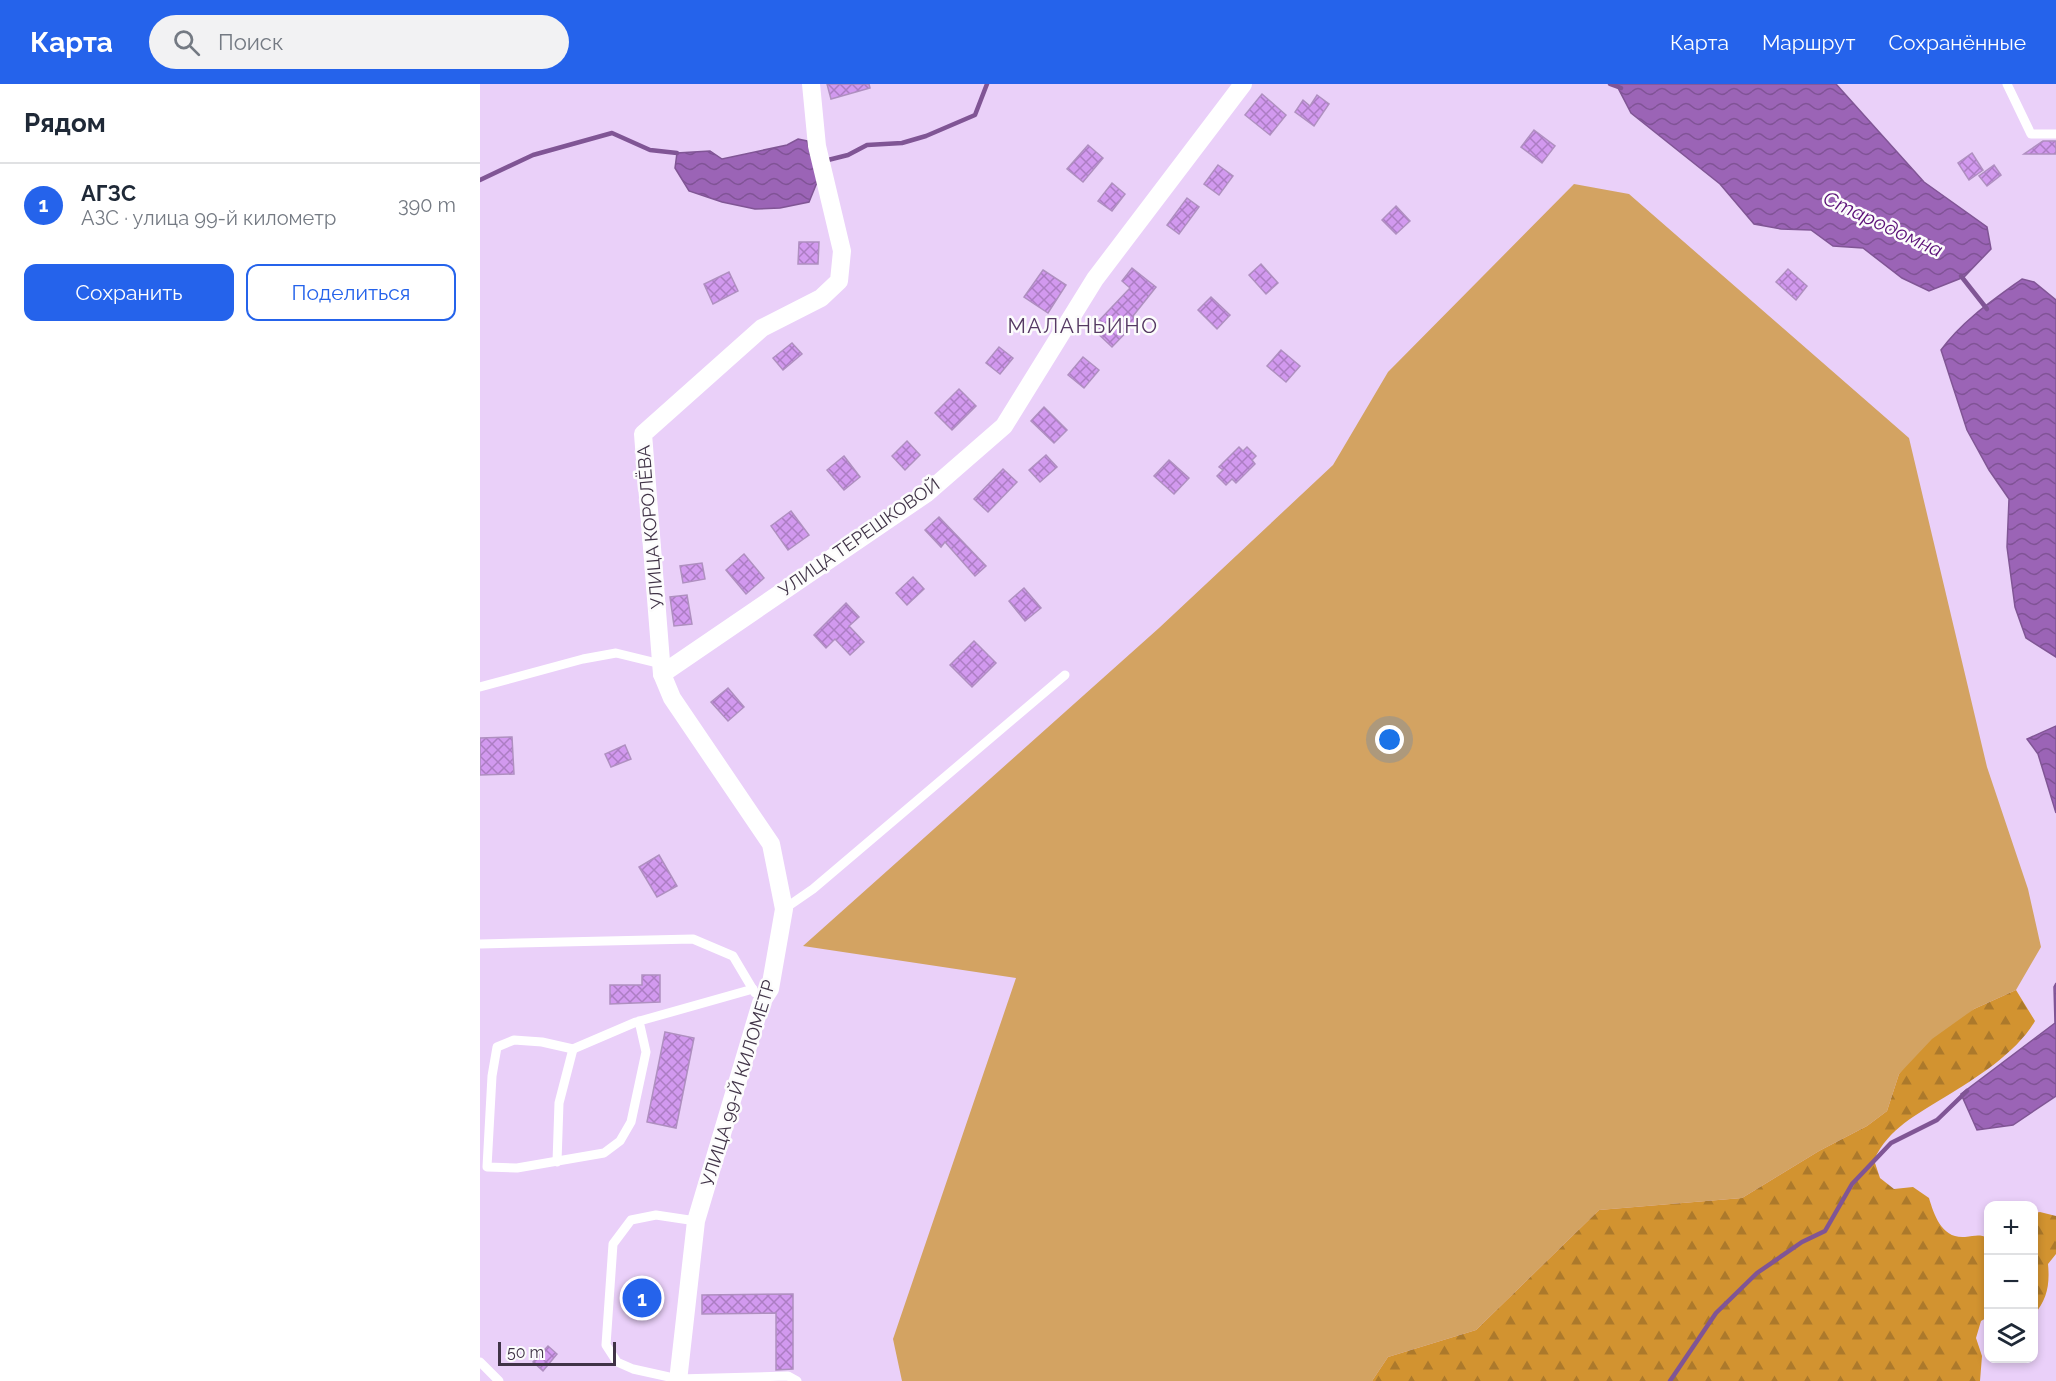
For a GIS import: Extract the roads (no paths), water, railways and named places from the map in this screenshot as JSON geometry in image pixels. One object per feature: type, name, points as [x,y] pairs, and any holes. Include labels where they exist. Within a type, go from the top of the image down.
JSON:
[{"type":"street","name":"УЛИЦА КОРОЛЁВА","points":[[662,669],[643,434],[762,328],[821,298],[839,281],[842,251],[817,146],[811,84]]},
{"type":"street","name":"УЛИЦА ТЕРЕШКОВОЙ","points":[[662,669],[927,493],[1004,426],[1095,279],[1243,84]]},
{"type":"street","name":"УЛИЦА 99-Й КИЛОМЕТР","points":[[662,669],[672,698],[771,844],[784,909],[770,988],[757,996],[696,1221],[678,1380]]},
{"type":"lane","points":[[2007,84],[2031,134],[2056,134]]},
{"type":"lane","points":[[480,687],[583,659],[616,653],[662,669]]},
{"type":"lane","points":[[784,909],[813,889],[1065,675]]},
{"type":"lane","points":[[480,944],[693,939],[733,956],[757,996],[639,1021],[573,1049],[542,1042],[514,1040],[497,1047],[492,1076],[487,1167],[517,1168],[604,1153],[620,1141],[631,1122],[646,1052],[639,1021]]},
{"type":"lane","points":[[557,1162],[560,1103],[573,1049]]},
{"type":"lane","points":[[696,1221],[656,1215],[632,1221],[613,1244],[606,1345],[618,1362],[633,1369],[678,1380],[788,1376],[797,1381]]},
{"type":"lane","points":[[480,1362],[500,1381]]},
{"type":"water","points":[[1616,84],[1836,84],[1924,182],[1987,227],[1991,249],[1964,277],[1929,291],[1902,278],[1863,248],[1833,246],[1811,230],[1781,229],[1754,224],[1720,184],[1631,113]]},
{"type":"water","points":[[798,139],[807,141],[818,180],[809,202],[780,208],[755,209],[722,202],[689,191],[675,168],[677,153],[710,151],[722,159],[787,145]]},
{"type":"water","points":[[2022,279],[2034,282],[2056,300],[2056,657],[2026,638],[2015,607],[2007,547],[2009,499],[1989,470],[1967,430],[1941,350],[1968,320]]},
{"type":"water","points":[[2056,726],[2056,813],[2038,754],[2027,739]]},
{"type":"water","points":[[2056,983],[2056,1096],[2013,1125],[1977,1130],[1961,1094],[2055,1023],[2054,987]]},
{"type":"waterway","points":[[824,161],[848,155],[867,145],[902,143],[926,136],[975,115],[987,84]]},
{"type":"waterway","name":"Стародомна","points":[[1610,84],[1621,88]]},
{"type":"waterway","points":[[480,180],[533,155],[612,133],[650,150],[677,153]]},
{"type":"waterway","name":"Стародомна","points":[[1961,276],[1987,309]]},
{"type":"waterway","name":"Стародомна","points":[[1670,1381],[1716,1313],[1757,1273],[1802,1242],[1825,1231],[1852,1184],[1891,1143],[1937,1120],[1967,1091]]},
{"type":"place","name":"АГЗС","points":[[642,1298]]},
{"type":"district","name":"МАЛАНЬИНО","points":[[1083,325]]}]
